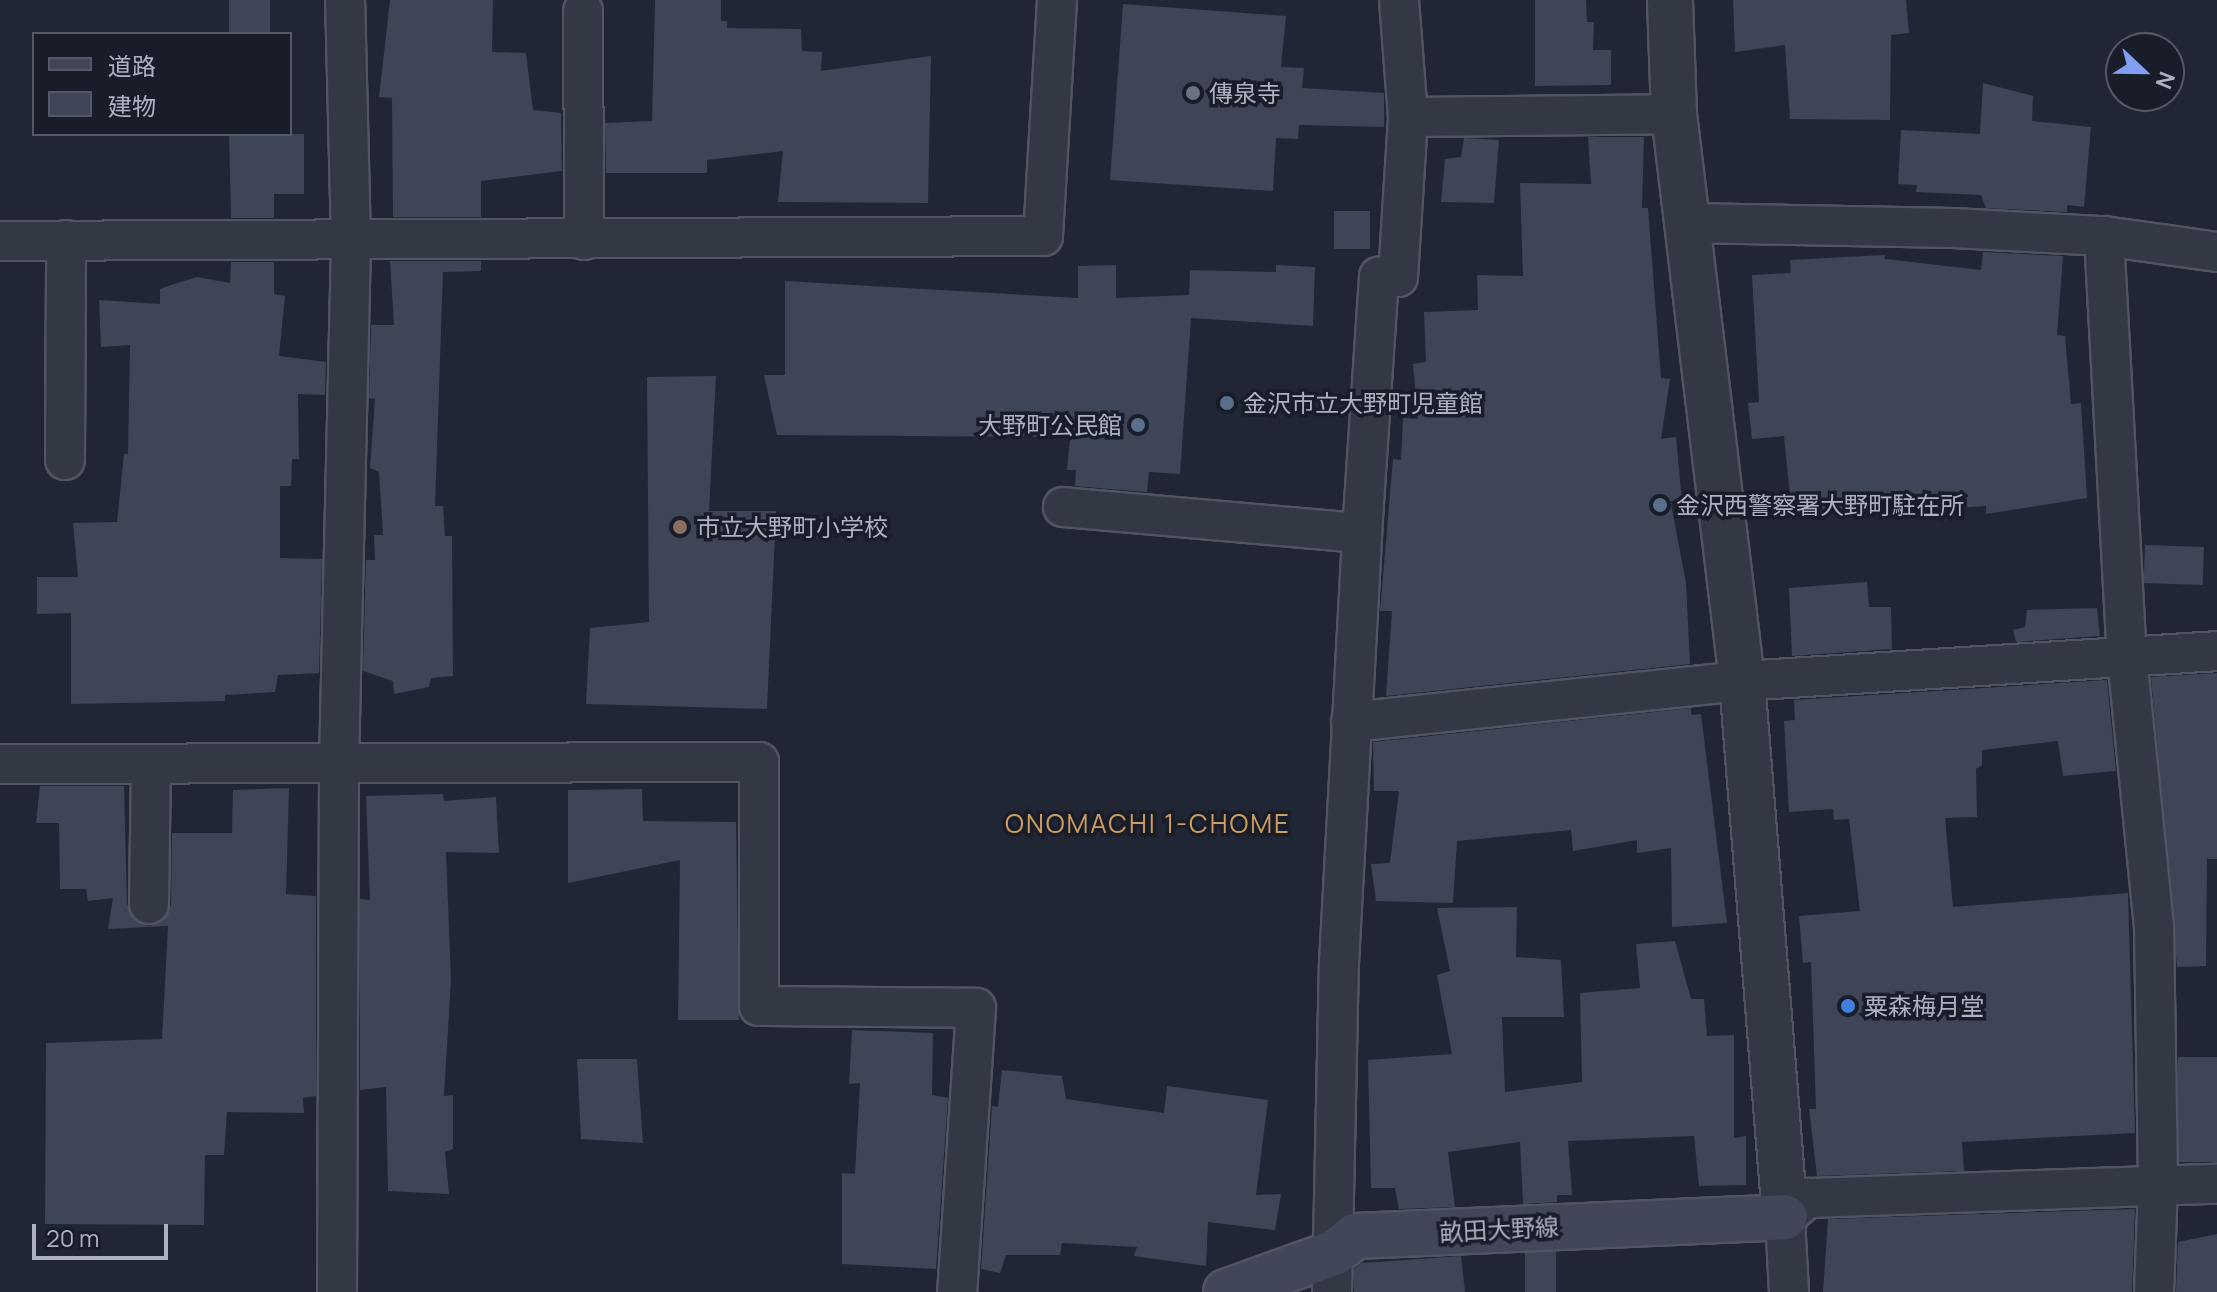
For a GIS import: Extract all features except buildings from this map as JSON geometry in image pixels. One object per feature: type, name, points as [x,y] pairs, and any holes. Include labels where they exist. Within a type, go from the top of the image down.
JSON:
[{"type":"main road","name":"畝田大野線","points":[[1226,1292],[1333,1272],[1355,1236],[1785,1217]]},
{"type":"street","points":[[337,1292],[339,764],[351,242],[345,0]]},
{"type":"street","points":[[0,241],[351,242],[1043,236],[1057,0]]},
{"type":"street","points":[[1333,1272],[1351,722],[1362,533],[1379,277],[1398,277],[1408,117],[1399,0]]},
{"type":"street","points":[[1670,0],[1674,114],[1742,681],[1789,1292]]},
{"type":"street","points":[[583,11],[584,240]]},
{"type":"street","points":[[1408,117],[1674,114]]},
{"type":"street","points":[[1688,223],[2104,236],[2217,252]]},
{"type":"street","points":[[2104,236],[2127,657],[2154,927],[2158,1184],[2154,1292]]},
{"type":"street","points":[[65,460],[66,240]]},
{"type":"street","points":[[1063,507],[1362,533]]},
{"type":"street","points":[[1351,722],[1742,681],[2217,651]]},
{"type":"street","points":[[0,764],[759,762],[759,1006],[976,1008],[957,1292]]},
{"type":"street","points":[[149,904],[151,764]]},
{"type":"street","points":[[1785,1217],[1808,1198],[2217,1184]]},
{"type":"place","name":"傳泉寺","points":[[1193,93]]},
{"type":"place","name":"金沢市立大野町児童館","points":[[1227,403]]},
{"type":"place","name":"大野町公民館","points":[[1138,425]]},
{"type":"place","name":"金沢西警察署大野町駐在所","points":[[1660,505]]},
{"type":"place","name":"市立大野町小学校","points":[[680,527]]},
{"type":"place","name":"粟森梅月堂","points":[[1848,1006]]},
{"type":"district","name":"ONOMACHI 1-CHOME","points":[[1148,824]]}]
